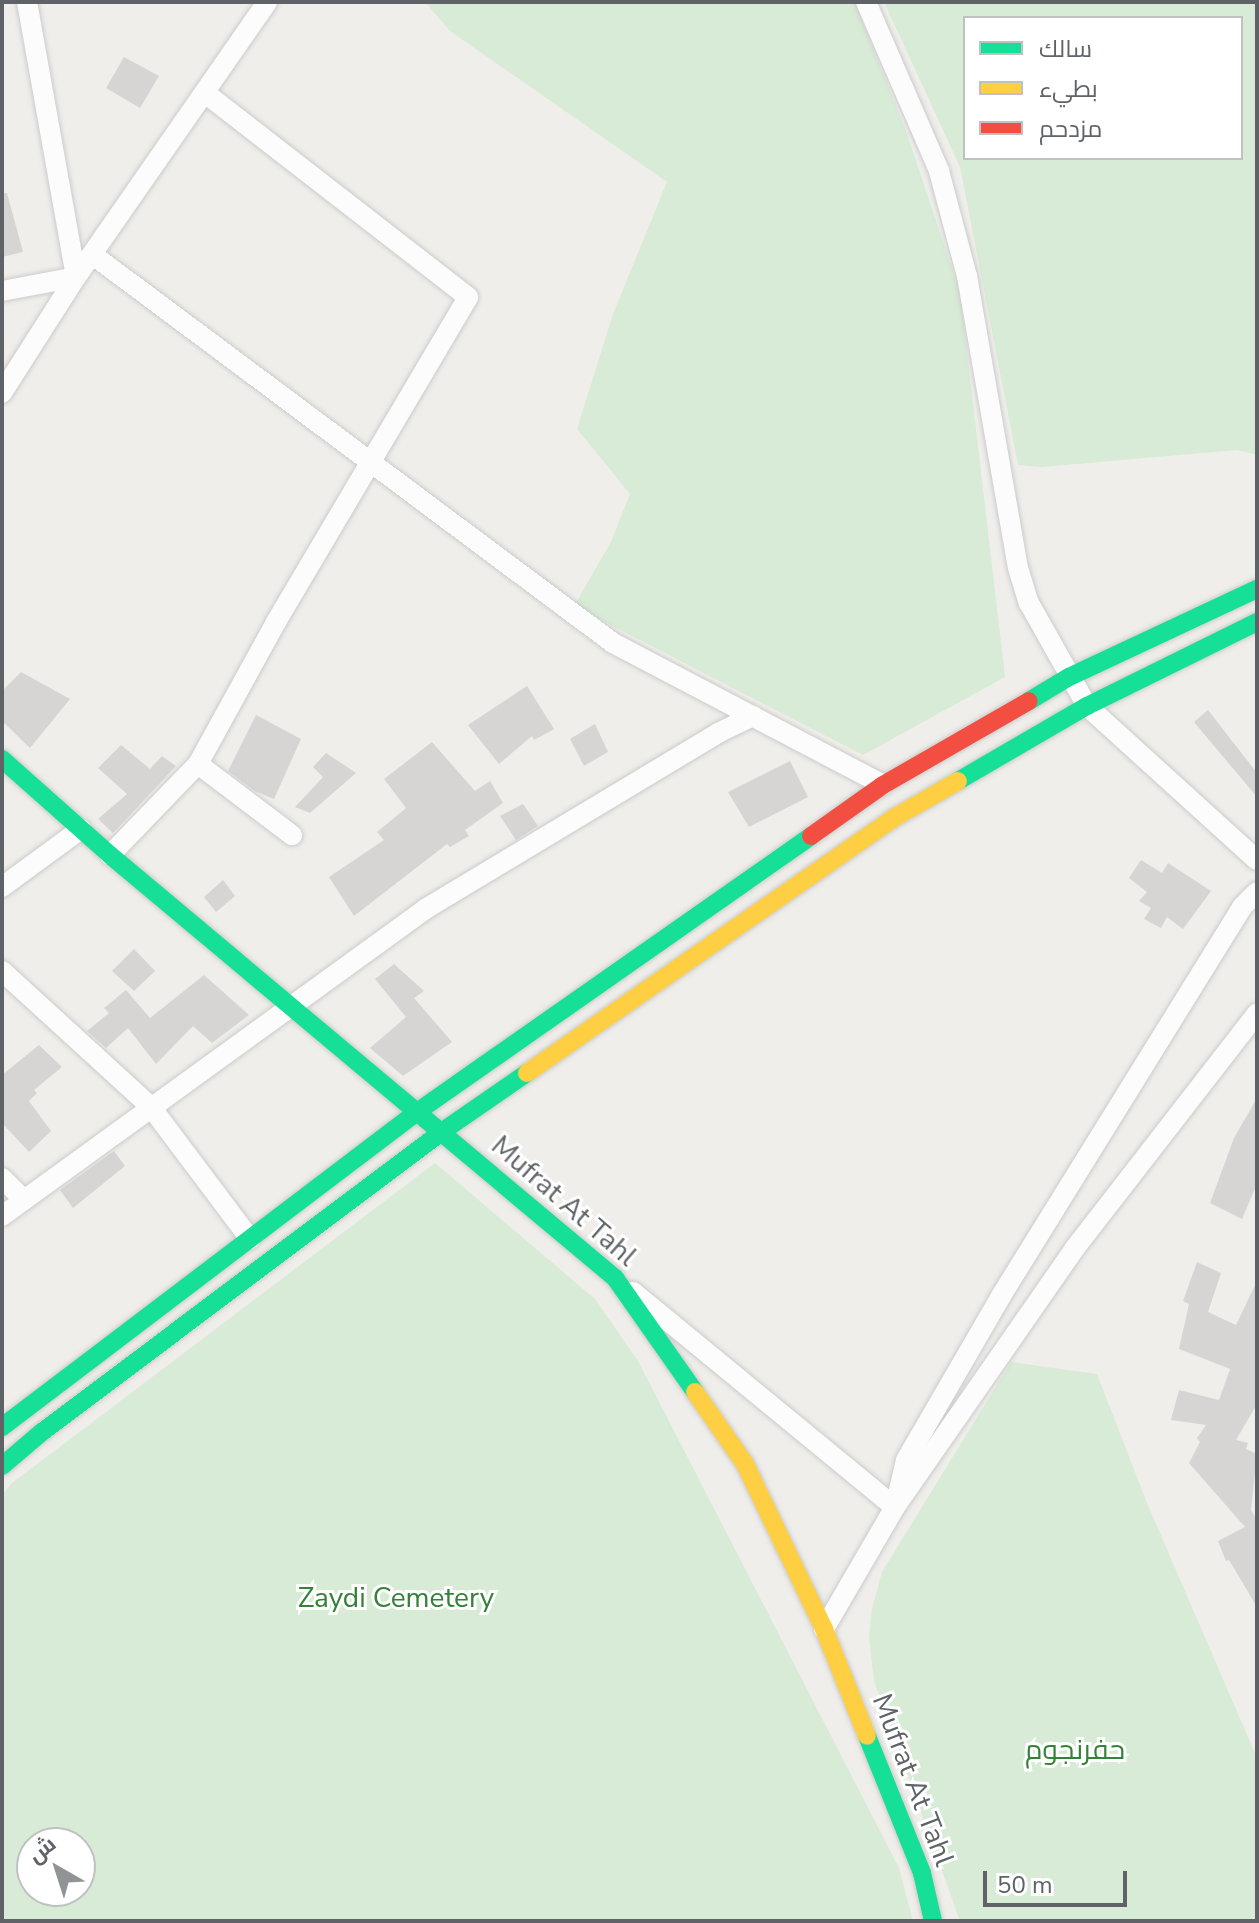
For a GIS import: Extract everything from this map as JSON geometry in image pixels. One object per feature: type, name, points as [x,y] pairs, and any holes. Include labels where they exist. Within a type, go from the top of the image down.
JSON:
[{"type":"main road","points":[[2,1427],[417,1112],[883,785],[1069,677],[1257,589]]},
{"type":"main road","points":[[2,1466],[440,1133],[892,819],[1087,706],[1257,622]]},
{"type":"main road","name":"Mufrat At Tahl","points":[[2,759],[110,855],[291,1003],[440,1133],[615,1278],[745,1464],[824,1629],[922,1873],[933,1921]]},
{"type":"street","points":[[27,2],[76,277]]},
{"type":"street","points":[[2,393],[76,277],[267,2]]},
{"type":"street","points":[[866,2],[939,171],[967,276],[1018,568],[1029,603],[1087,706],[1257,860]]},
{"type":"street","points":[[110,855],[198,764],[369,462],[468,297],[205,93]]},
{"type":"street","points":[[93,255],[613,643],[883,785]]},
{"type":"street","points":[[2,291],[76,277]]},
{"type":"street","points":[[2,1216],[291,1003],[427,908],[718,733],[753,716]]},
{"type":"street","points":[[198,764],[292,835]]},
{"type":"street","points":[[2,887],[81,829]]},
{"type":"street","points":[[895,1507],[906,1460],[1001,1296],[1242,907],[1257,892]]},
{"type":"street","points":[[2,971],[151,1107],[250,1239]]},
{"type":"street","points":[[824,1629],[895,1507],[1075,1248],[1257,1013]]},
{"type":"street","points":[[2,1178],[24,1200]]},
{"type":"street","points":[[615,1278],[895,1507]]},
{"type":"green space","points":[[425,2],[855,2],[906,131],[960,292],[1005,677],[863,755],[574,606],[611,542],[630,494],[577,429],[613,314],[667,182],[450,31]]},
{"type":"green space","points":[[884,2],[1257,2],[1257,455],[1237,450],[1042,467],[1018,465],[960,167]]},
{"type":"green space","name":"Zaydi Cemetery","points":[[435,1163],[595,1299],[638,1361],[899,1868],[913,1921],[2,1921],[2,1495],[12,1483]]},
{"type":"green space","name":"حفرنجوم","points":[[1011,1362],[1097,1374],[1147,1503],[1257,1758],[1257,1921],[960,1921],[874,1681],[869,1638],[872,1609],[882,1572]]},
{"type":"building","points":[[124,57],[159,76],[140,108],[106,88]]},
{"type":"building","points":[[2,193],[7,193],[23,252],[2,257]]},
{"type":"building","points":[[21,672],[70,699],[30,748],[2,721],[2,691]]},
{"type":"building","points":[[527,686],[554,729],[534,740],[532,736],[499,764],[468,725]]},
{"type":"building","points":[[1208,710],[1257,773],[1257,797],[1194,722]]},
{"type":"building","points":[[256,715],[301,739],[274,799],[255,791],[228,771]]},
{"type":"building","points":[[595,724],[608,752],[584,766],[570,739]]},
{"type":"building","points":[[432,742],[475,791],[490,781],[503,803],[465,830],[469,836],[450,847],[447,844],[354,916],[329,877],[384,840],[377,832],[406,808],[384,779]]},
{"type":"building","points":[[121,745],[150,769],[162,756],[176,766],[113,833],[98,819],[127,794],[98,768]]},
{"type":"building","points":[[326,753],[356,773],[310,813],[295,807],[323,777],[313,767]]},
{"type":"building","points":[[790,761],[808,797],[749,827],[728,792]]},
{"type":"building","points":[[523,804],[538,826],[516,840],[500,816]]},
{"type":"building","points":[[1141,860],[1162,873],[1168,863],[1211,891],[1183,929],[1167,917],[1161,928],[1144,919],[1151,908],[1139,901],[1147,892],[1129,878]]},
{"type":"building","points":[[223,880],[235,896],[216,912],[204,897]]},
{"type":"building","points":[[134,949],[155,971],[134,991],[112,971]]},
{"type":"building","points":[[394,964],[424,991],[414,998],[452,1042],[403,1076],[370,1048],[406,1017],[375,979]]},
{"type":"building","points":[[204,975],[249,1015],[212,1043],[193,1026],[156,1064],[128,1028],[106,1048],[87,1031],[109,1013],[104,1008],[126,990],[150,1018]]},
{"type":"building","points":[[39,1045],[62,1067],[34,1090],[37,1093],[29,1101],[51,1131],[29,1152],[2,1123],[2,1075]]},
{"type":"building","points":[[1257,1098],[1257,1184],[1242,1219],[1210,1203],[1234,1138]]},
{"type":"building","points":[[114,1151],[125,1166],[73,1208],[60,1190]]},
{"type":"building","points":[[1197,1262],[1221,1273],[1208,1312],[1236,1325],[1257,1281],[1257,1404],[1236,1440],[1248,1443],[1246,1449],[1257,1454],[1251,1510],[1257,1520],[1257,1607],[1229,1560],[1226,1561],[1218,1541],[1245,1527],[1189,1463],[1200,1442],[1197,1438],[1206,1425],[1171,1420],[1179,1390],[1219,1400],[1230,1369],[1179,1349],[1189,1304],[1183,1301]]},
{"type":"traffic: fast","points":[[1029,701],[1069,677],[1257,589]]},
{"type":"traffic: fast","points":[[958,781],[1087,706],[1257,622]]},
{"type":"traffic: fast","points":[[2,759],[110,855],[615,1278],[695,1392]]},
{"type":"traffic: fast","points":[[2,1427],[417,1112],[811,836]]},
{"type":"traffic: fast","points":[[2,1466],[42,1432],[440,1133],[527,1073]]},
{"type":"traffic: fast","points":[[867,1736],[922,1873],[933,1921]]},
{"type":"traffic: slow","points":[[527,1073],[892,819],[958,781]]},
{"type":"traffic: slow","points":[[695,1392],[745,1464],[824,1629],[867,1736]]},
{"type":"traffic: jam","points":[[811,836],[883,785],[1029,701]]}]
